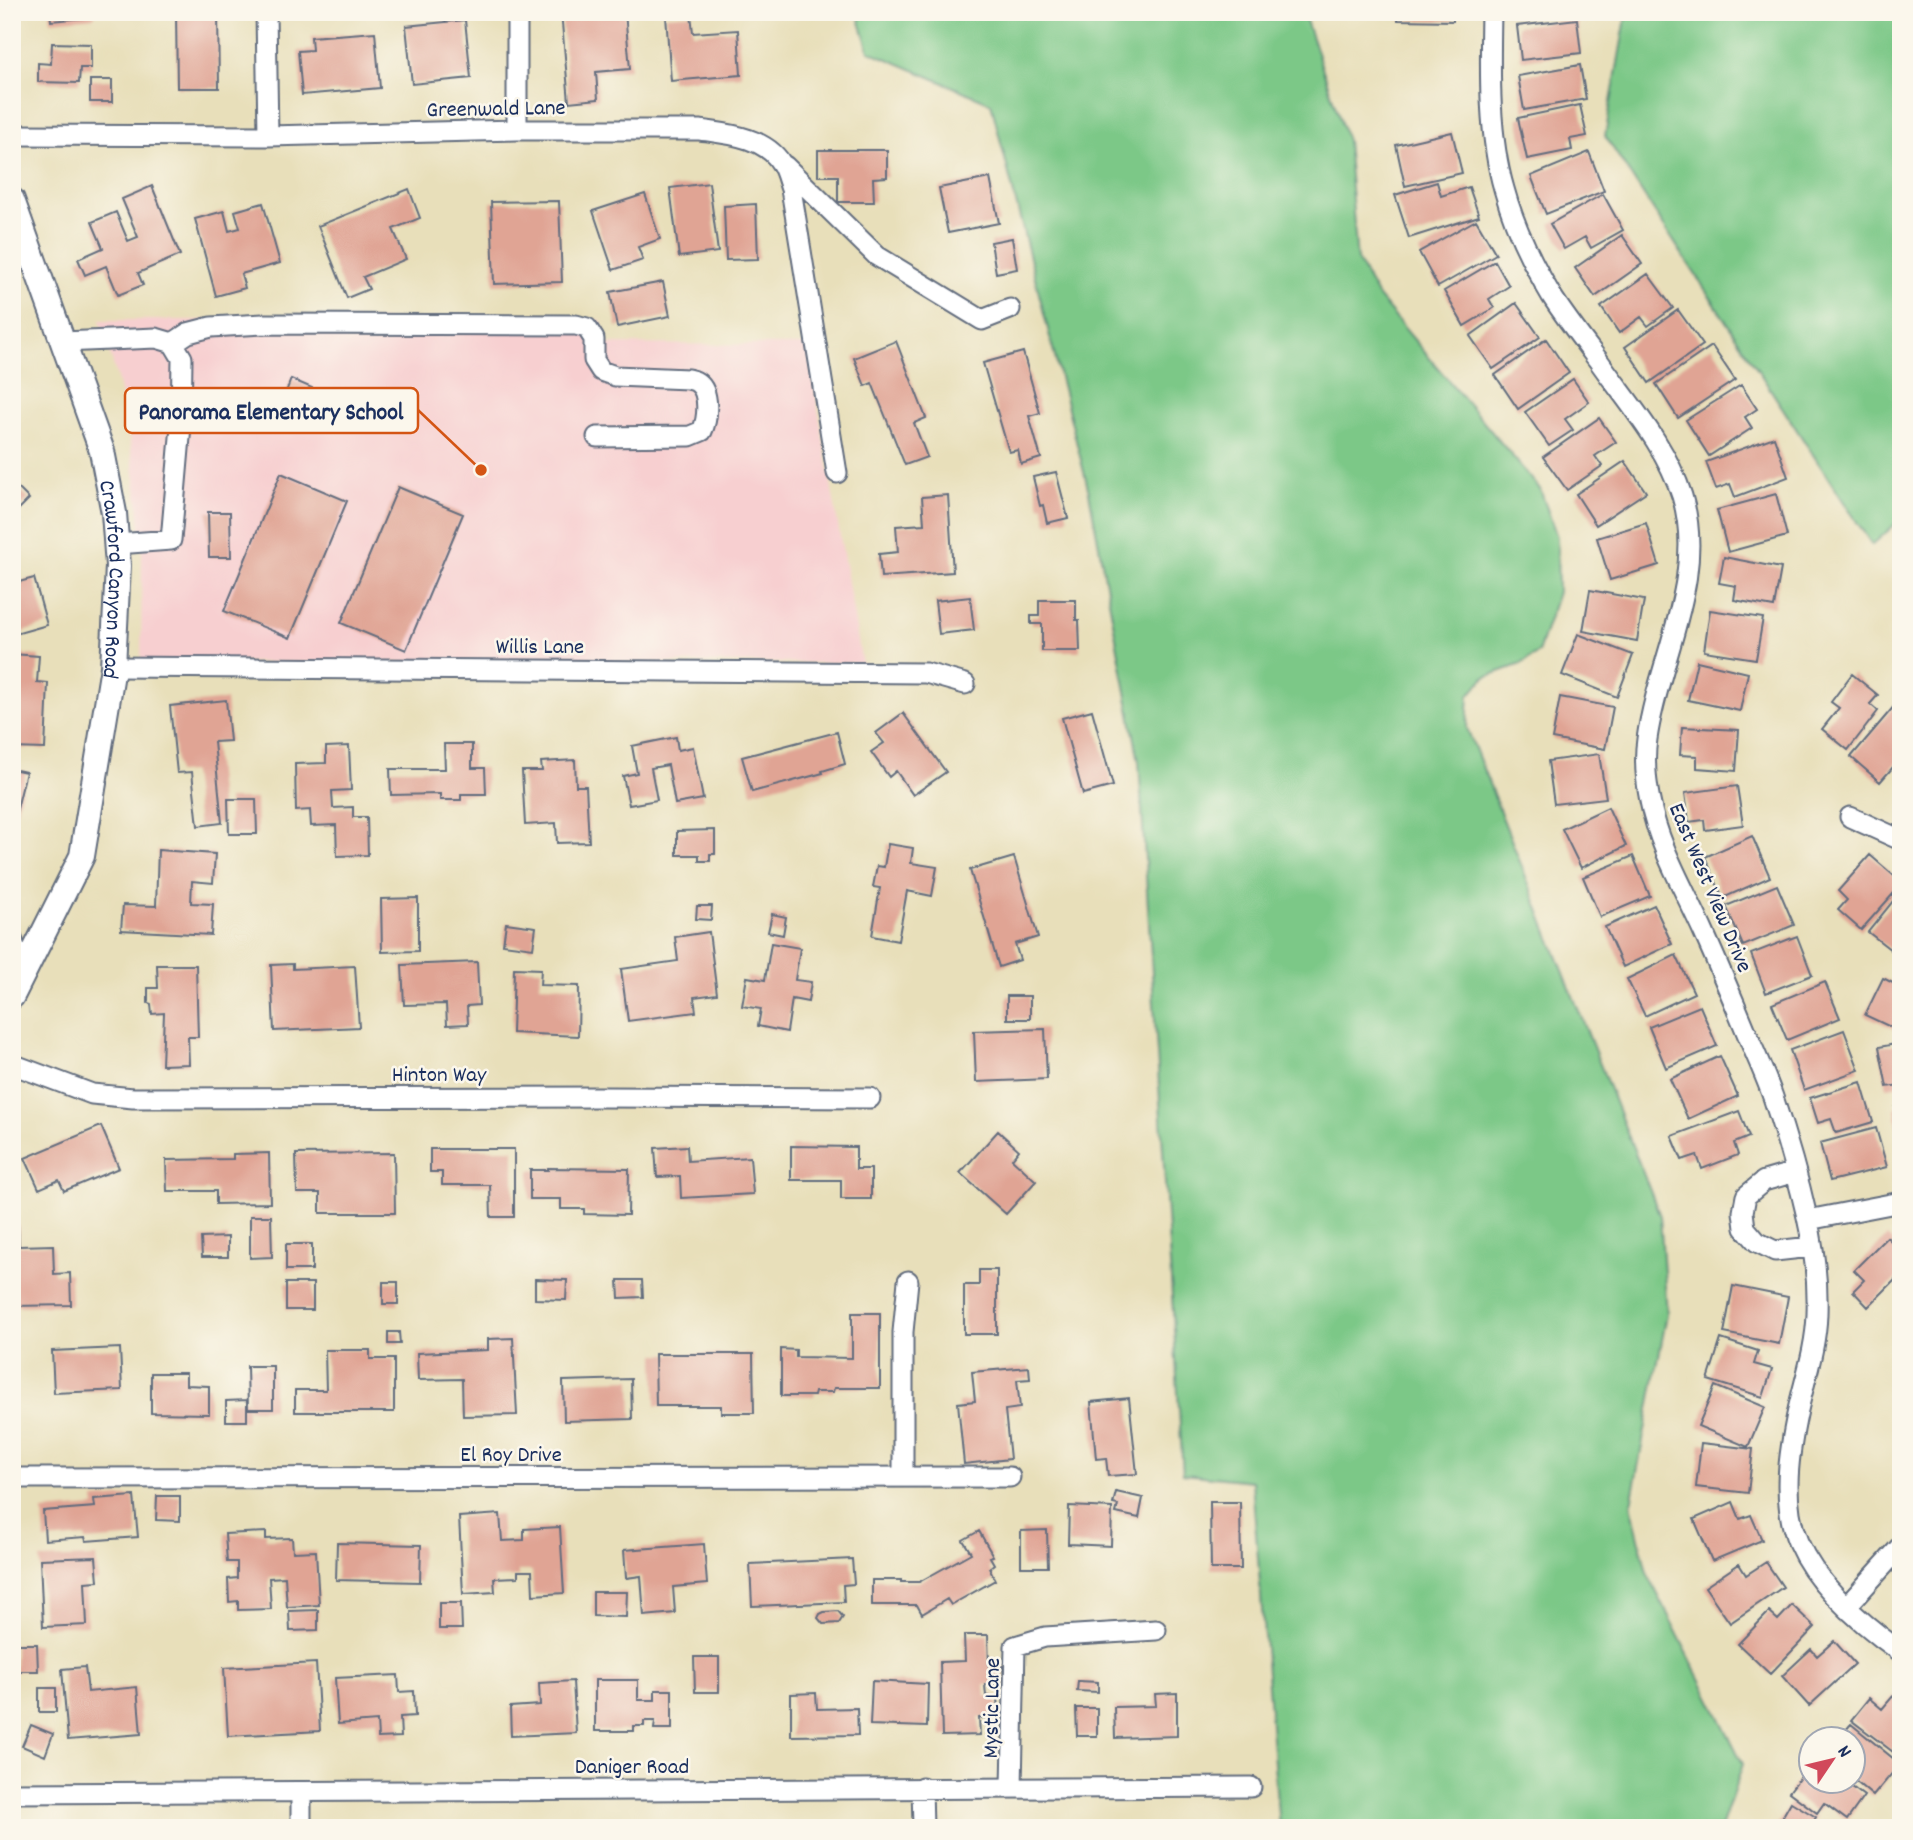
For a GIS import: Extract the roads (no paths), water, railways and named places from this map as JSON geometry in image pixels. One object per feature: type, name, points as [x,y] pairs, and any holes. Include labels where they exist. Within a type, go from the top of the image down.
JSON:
[{"type":"main road","name":"Crawford Canyon Road","points":[[12,201],[102,451],[114,513],[118,566],[113,667],[82,856],[12,996]]},
{"type":"street","points":[[266,12],[268,135]]},
{"type":"street","points":[[516,12],[517,130]]},
{"type":"street","name":"East West View Drive","points":[[1491,12],[1494,139],[1504,189],[1524,243],[1552,295],[1672,467],[1684,500],[1690,545],[1685,590],[1652,712],[1646,744],[1646,775],[1650,803],[1660,838],[1687,894],[1772,1094],[1808,1220],[1817,1316],[1812,1352],[1790,1452],[1788,1485],[1797,1541],[1811,1564],[1847,1606],[1872,1631],[1901,1652]]},
{"type":"street","name":"Greenwald Lane","points":[[12,135],[268,135],[517,130],[700,130],[730,134],[764,145],[877,256],[982,320],[1010,309]]},
{"type":"street","points":[[781,162],[791,189],[837,473]]},
{"type":"street","points":[[173,343],[188,333],[211,327],[263,324],[576,325],[587,328],[594,339],[594,360],[601,371],[615,376],[688,379],[699,383],[706,394],[707,421],[702,431],[691,436],[597,437]]},
{"type":"street","points":[[63,342],[156,338],[173,343],[182,358],[181,426],[171,540],[117,544]]},
{"type":"street","name":"Willis Lane","points":[[113,667],[926,673],[965,684]]},
{"type":"street","points":[[1850,817],[1901,840]]},
{"type":"street","points":[[12,939],[24,972]]},
{"type":"street","name":"Hinton Way","points":[[12,1064],[92,1094],[133,1098],[870,1098]]},
{"type":"street","points":[[1795,1172],[1764,1181],[1746,1196],[1743,1212],[1745,1228],[1757,1242],[1775,1251],[1811,1247]]},
{"type":"street","points":[[1808,1220],[1901,1202]]},
{"type":"street","points":[[903,1477],[903,1332],[908,1281]]},
{"type":"street","name":"El Roy Drive","points":[[12,1478],[1010,1477]]},
{"type":"street","points":[[1847,1606],[1901,1546]]},
{"type":"street","name":"Mystic Lane","points":[[1012,1787],[1016,1646],[1045,1637],[1156,1630]]},
{"type":"street","points":[[922,1787],[923,1828]]},
{"type":"street","name":"Daniger Road","points":[[12,1793],[1251,1787]]},
{"type":"street","points":[[301,1791],[301,1828]]},
{"type":"place","name":"Panorama Elementary School","points":[[481,470]]}]
